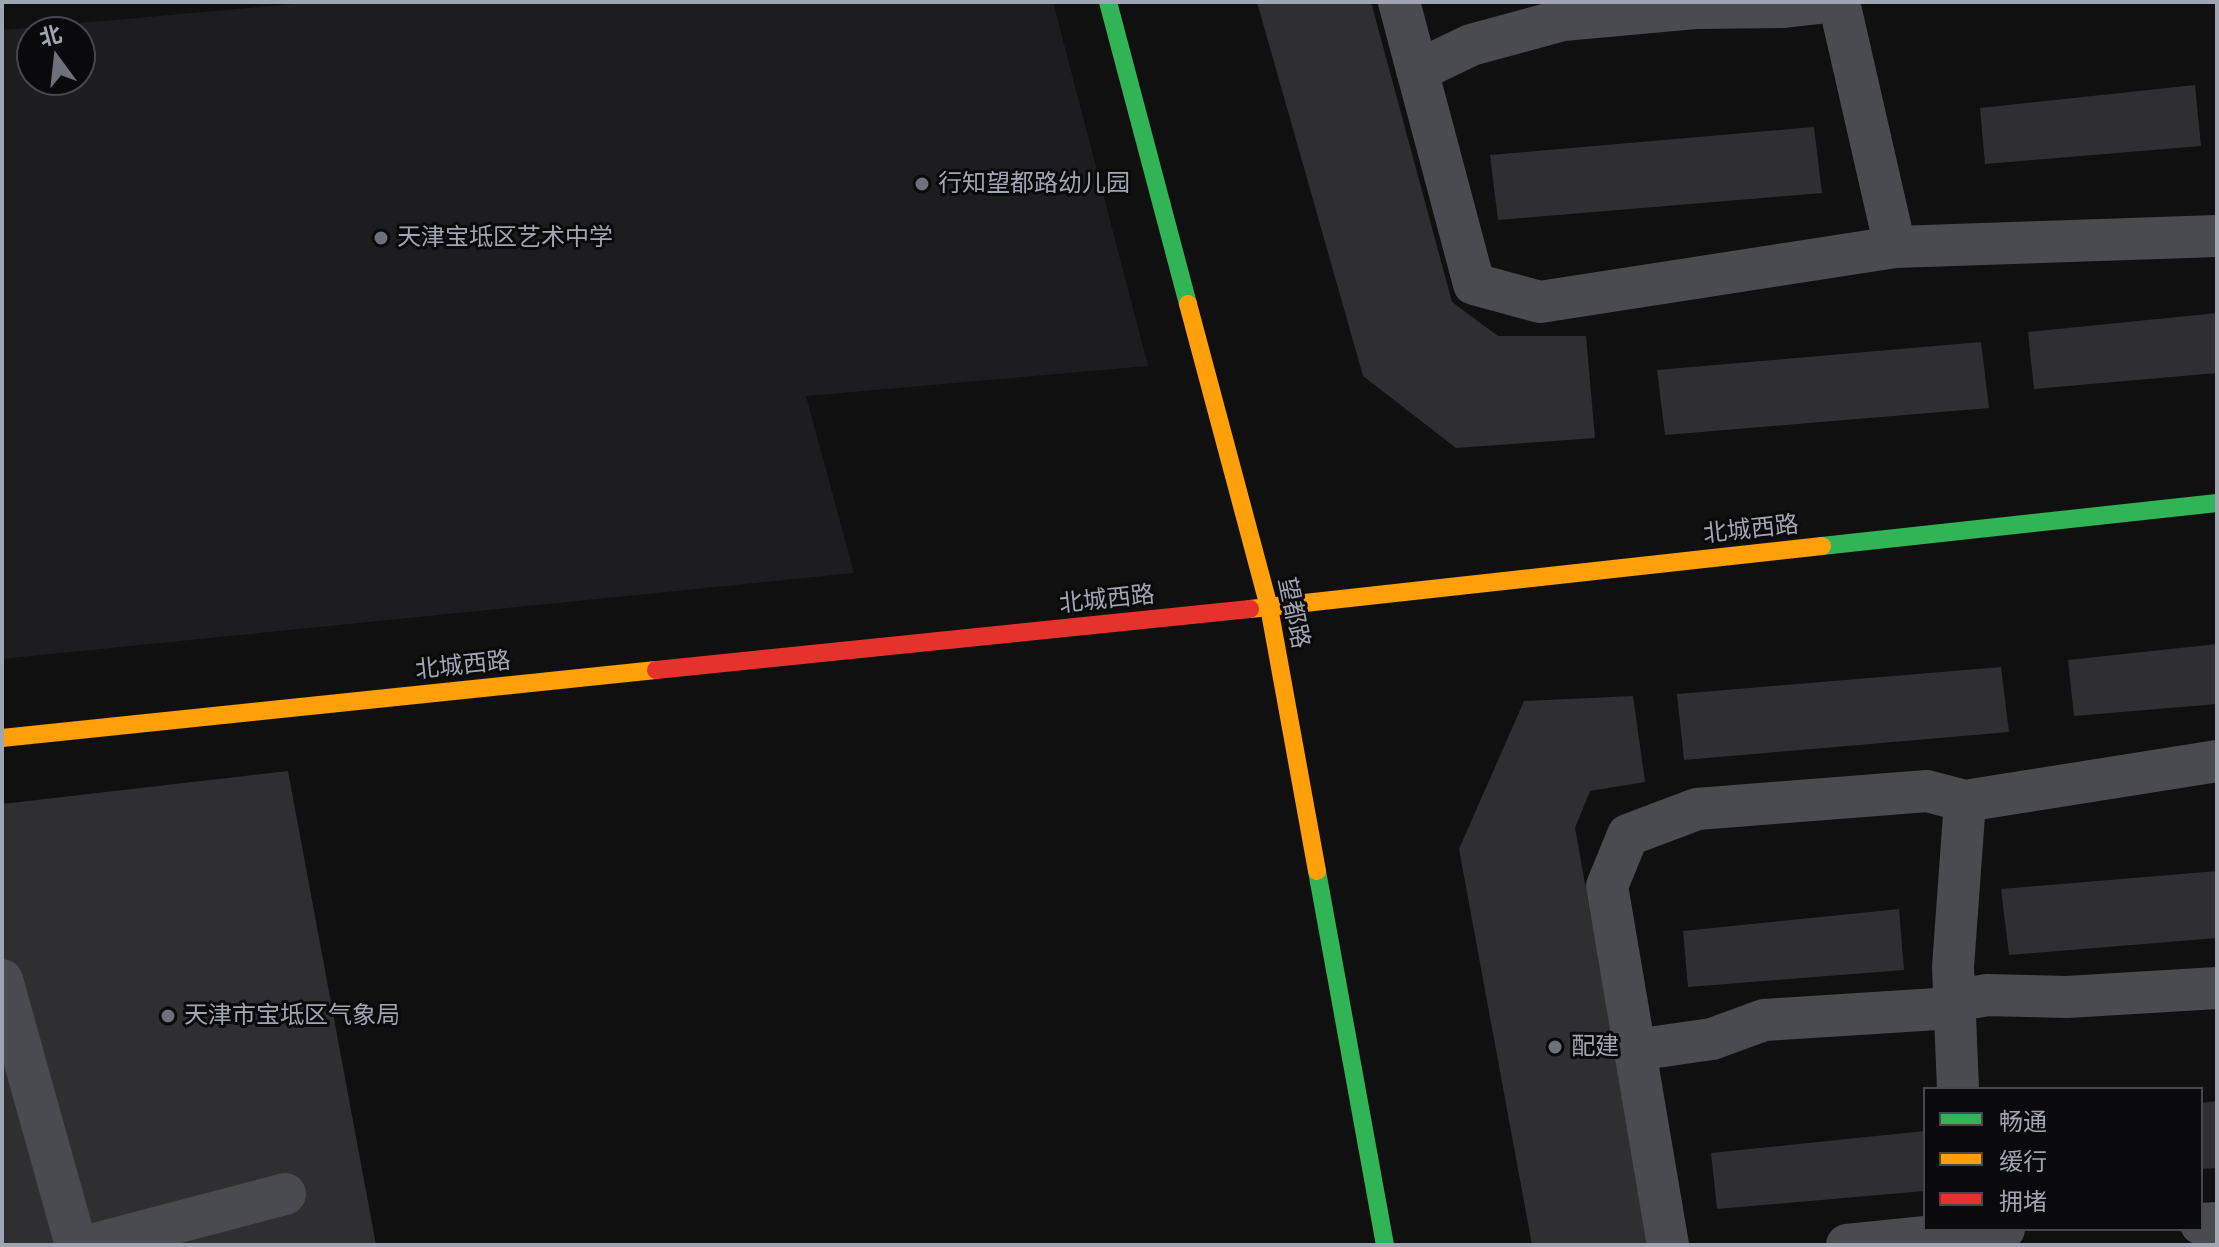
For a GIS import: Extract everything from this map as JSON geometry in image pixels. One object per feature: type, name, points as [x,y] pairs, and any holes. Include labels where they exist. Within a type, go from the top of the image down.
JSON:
[{"type":"street","name":"望都路","points":[[1108,2],[1269,607],[1385,1245]]},
{"type":"street","points":[[1399,2],[1474,284],[1540,302],[1895,247],[2217,236]]},
{"type":"street","points":[[1417,71],[1471,45],[1563,20],[1695,8],[1784,7],[1828,2]]},
{"type":"street","points":[[1839,2],[1895,247]]},
{"type":"street","name":"北城西路","points":[[2,738],[1269,607],[2217,503]]},
{"type":"street","points":[[1668,1245],[1607,886],[1628,835],[1697,809],[1927,791],[1965,801],[2217,761]]},
{"type":"street","points":[[1958,1087],[1953,967],[1965,801]]},
{"type":"street","points":[[2,980],[76,1245]]},
{"type":"street","points":[[1635,1050],[1712,1039],[1764,1020],[1937,1009],[1954,1001],[1987,995],[2067,997],[2217,988]]},
{"type":"street","points":[[91,1245],[285,1194]]},
{"type":"street","points":[[1847,1245],[1976,1234]]},
{"type":"shaded area","name":"天津宝坻区艺术中学","points":[[316,2],[1053,2],[1148,366],[806,396],[854,573],[2,659],[2,30],[16,29],[16,96],[96,96],[96,22]]},
{"type":"building","points":[[1257,2],[1371,2],[1452,302],[1498,336],[1586,336],[1595,438],[1456,448],[1363,376]]},
{"type":"building","points":[[2195,85],[2201,146],[1985,164],[1980,108]]},
{"type":"building","points":[[1814,127],[1822,193],[1498,220],[1490,155]]},
{"type":"building","points":[[2217,313],[2217,373],[2034,389],[2028,332]]},
{"type":"building","points":[[1981,342],[1989,408],[1665,435],[1657,370]]},
{"type":"building","points":[[2217,644],[2217,704],[2074,716],[2068,660]]},
{"type":"building","points":[[2001,667],[2009,732],[1684,760],[1677,694]]},
{"type":"building","name":"配建","points":[[1633,696],[1645,782],[1590,791],[1575,828],[1650,1245],[1532,1245],[1459,849],[1524,701]]},
{"type":"building","name":"天津市宝坻区气象局","points":[[288,771],[376,1245],[2,1245],[2,804]]},
{"type":"building","points":[[2217,871],[2217,938],[2009,955],[2001,889]]},
{"type":"building","points":[[1899,909],[1904,970],[1688,987],[1683,931]]},
{"type":"building","points":[[2217,1101],[2217,1168],[2203,1169],[2203,1103]]},
{"type":"building","points":[[1923,1131],[1923,1191],[1717,1209],[1711,1153]]},
{"type":"traffic: fast","points":[[1108,2],[1188,304]]},
{"type":"traffic: fast","points":[[1822,546],[2217,503]]},
{"type":"traffic: fast","points":[[1317,871],[1385,1245]]},
{"type":"traffic: slow","points":[[1188,304],[1269,607],[1317,871]]},
{"type":"traffic: slow","points":[[1250,609],[1822,546]]},
{"type":"traffic: slow","points":[[2,738],[656,670]]},
{"type":"traffic: jam","points":[[656,670],[1250,609]]},
{"type":"place","name":"行知望都路幼儿园","points":[[922,184]]},
{"type":"place","name":"天津宝坻区艺术中学","points":[[381,238]]},
{"type":"place","name":"天津市宝坻区气象局","points":[[168,1016]]},
{"type":"place","name":"配建","points":[[1555,1047]]}]
